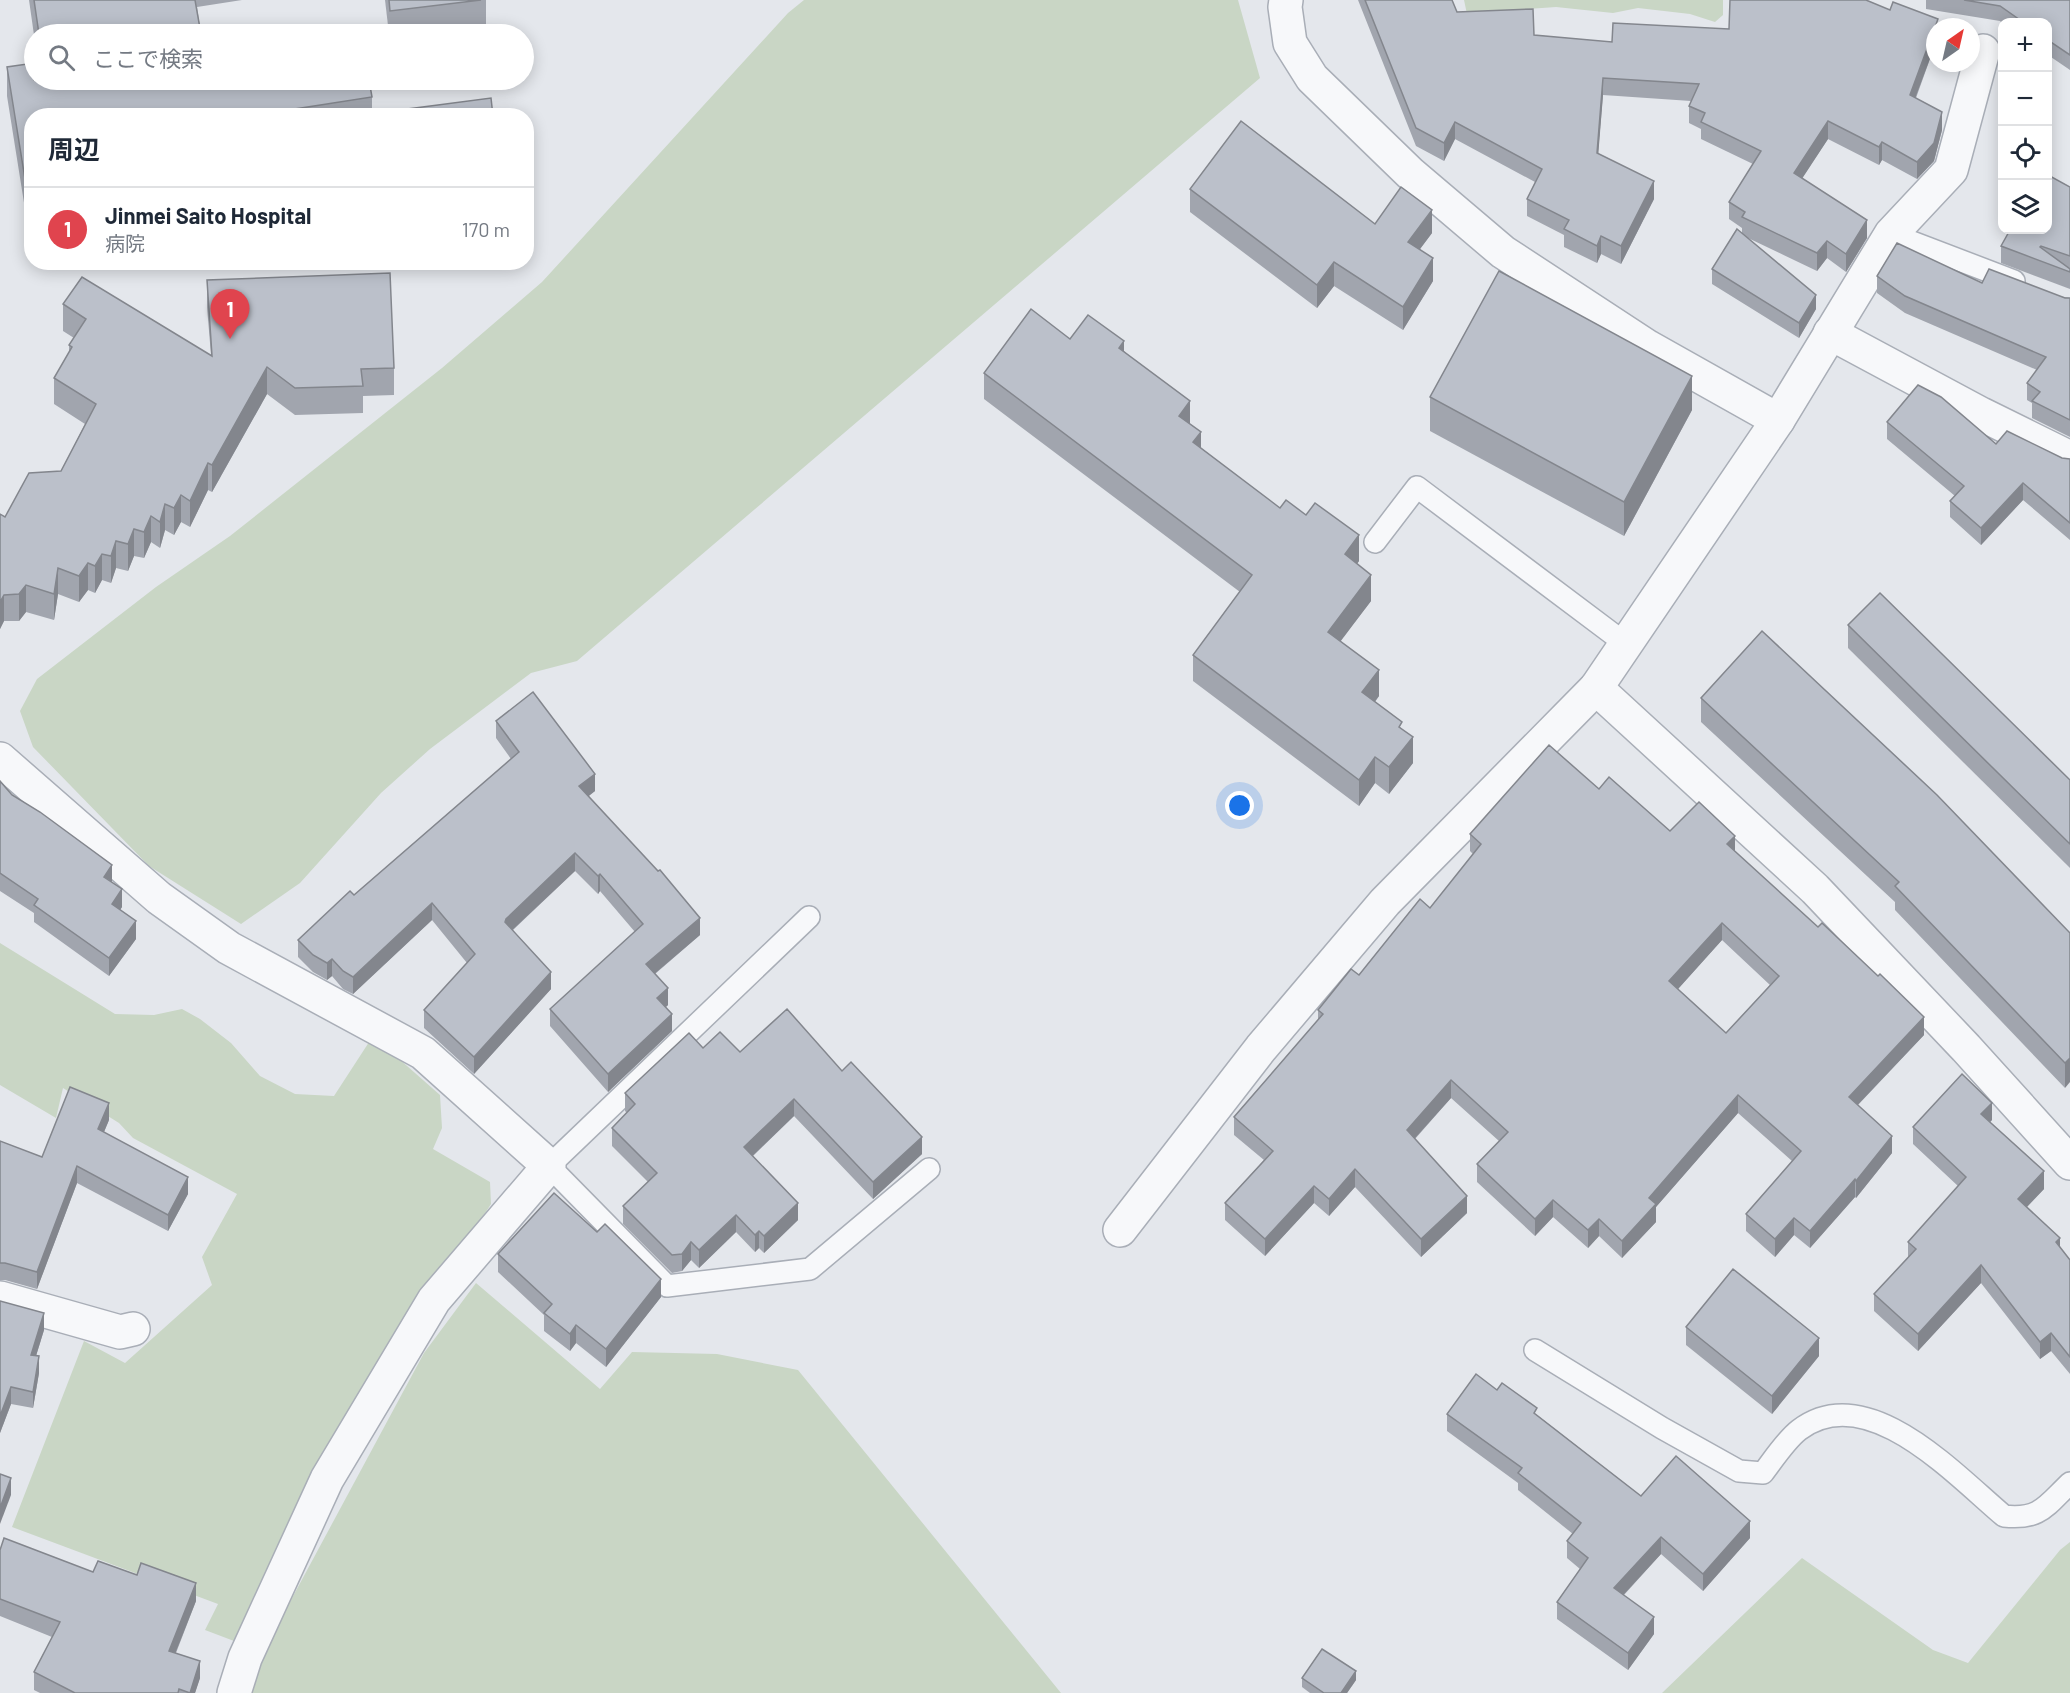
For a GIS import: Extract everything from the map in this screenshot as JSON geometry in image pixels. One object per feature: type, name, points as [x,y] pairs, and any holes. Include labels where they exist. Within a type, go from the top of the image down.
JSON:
[{"type":"street","points":[[1286,0],[1290,44],[1312,78],[1418,180],[1503,252],[1648,347],[1778,420]]},
{"type":"street","points":[[1120,1230],[1261,1048],[1385,902],[1596,688],[1778,420],[1891,234],[1951,170],[1983,51]]},
{"type":"street","points":[[1830,333],[1989,418],[2070,458]]},
{"type":"street","points":[[1596,688],[1815,889],[1966,1048],[2070,1163]]},
{"type":"street","points":[[0,759],[159,898],[229,948],[423,1053],[549,1166],[434,1300],[327,1479],[245,1658],[234,1693]]},
{"type":"street","points":[[0,1298],[120,1332],[133,1329]]},
{"type":"lane","points":[[1891,234],[2036,290]]},
{"type":"lane","points":[[1375,542],[1416,487],[1626,644]]},
{"type":"lane","points":[[809,917],[549,1166],[667,1286],[810,1269],[929,1169]]},
{"type":"lane","points":[[1535,1350],[1662,1428],[1739,1471],[1763,1473],[1798,1431],[1820,1419],[1853,1414],[1882,1423],[1919,1445],[2004,1516],[2019,1518],[2037,1514],[2070,1483]]},
{"type":"green space","points":[[804,0],[1238,0],[1260,78],[577,661],[531,673],[430,749],[381,793],[300,883],[241,924],[149,866],[33,747],[20,711],[37,679],[156,587],[230,536],[442,368],[542,282],[788,13]]},
{"type":"green space","points":[[1464,0],[1723,0],[1723,15],[1715,22],[1690,14],[1638,8],[1613,13],[1556,7],[1512,10],[1495,31],[1471,33]]},
{"type":"green space","points":[[0,943],[115,1014],[154,1015],[182,1009],[200,1019],[231,1043],[260,1076],[295,1094],[334,1096],[373,1036],[440,1095],[442,1128],[433,1149],[490,1182],[491,1204],[315,1473],[234,1641],[205,1630],[218,1604],[12,1527],[84,1341],[125,1363],[212,1285],[202,1257],[237,1194],[133,1138],[119,1123],[63,1088],[56,1118],[0,1085]]},
{"type":"green space","points":[[476,1283],[600,1389],[632,1352],[717,1354],[798,1370],[1061,1693],[247,1693],[256,1665],[424,1353]]},
{"type":"green space","points":[[2070,1542],[2070,1693],[1662,1693],[1802,1558],[1933,1650],[1968,1663],[2060,1550]]},
{"type":"building","points":[[34,0],[195,0],[199,24],[38,24]]},
{"type":"building","points":[[389,0],[481,0],[390,11]]},
{"type":"building","points":[[1365,0],[1452,0],[1457,12],[1533,9],[1534,35],[1612,42],[1613,23],[1729,29],[1730,0],[1866,0],[1890,10],[1893,2],[1935,18],[1926,18],[1926,52],[1910,95],[1942,112],[1934,143],[1917,162],[1882,142],[1879,147],[1828,121],[1794,173],[1867,220],[1846,254],[1827,241],[1817,253],[1742,217],[1745,212],[1729,202],[1761,151],[1701,122],[1705,113],[1689,106],[1699,84],[1603,78],[1597,153],[1654,181],[1621,246],[1601,236],[1597,246],[1564,229],[1569,220],[1527,199],[1542,169],[1455,122],[1444,143],[1416,128]]},
{"type":"building","points":[[1964,0],[2070,0],[2070,55],[2052,43],[2052,18],[2017,18],[2000,6]]},
{"type":"building","points":[[24,64],[24,90],[371,90],[372,97],[301,108],[24,108],[24,173],[7,67]]},
{"type":"building","points":[[491,98],[492,108],[415,108]]},
{"type":"building","points":[[1241,121],[1375,224],[1401,187],[1432,210],[1408,242],[1433,258],[1403,307],[1334,262],[1317,285],[1190,189]]},
{"type":"building","points":[[2052,177],[2070,187],[2070,256],[2040,247],[2070,269],[2070,272],[2001,246],[2008,234],[2052,234]]},
{"type":"building","points":[[1737,229],[1816,295],[1799,323],[1712,269]]},
{"type":"building","points":[[1897,243],[1982,283],[1989,269],[2070,298],[2070,420],[2032,401],[2040,392],[2027,383],[2046,357],[1905,296],[1877,276]]},
{"type":"building","points":[[1499,271],[1692,376],[1624,502],[1430,397]]},
{"type":"building","points":[[390,273],[394,368],[361,369],[363,386],[295,388],[267,367],[212,465],[208,463],[190,501],[181,495],[174,508],[165,504],[160,522],[151,516],[144,532],[134,529],[128,544],[116,541],[111,556],[102,554],[95,566],[88,563],[79,576],[58,568],[54,594],[26,585],[19,594],[4,595],[0,602],[0,514],[5,517],[29,473],[61,471],[96,404],[54,378],[72,347],[69,345],[86,319],[63,304],[82,277],[212,356],[207,280]]},
{"type":"building","points":[[1031,309],[1070,339],[1088,315],[1124,341],[1119,348],[1190,401],[1179,416],[1201,432],[1193,442],[1280,508],[1286,500],[1306,515],[1315,503],[1359,535],[1345,554],[1371,575],[1328,632],[1379,670],[1362,692],[1402,722],[1399,727],[1413,737],[1389,767],[1375,757],[1359,780],[1193,655],[1252,575],[984,373]]},
{"type":"building","points":[[1918,385],[1941,397],[1996,444],[2007,431],[2062,458],[2070,459],[2070,523],[2023,483],[1981,528],[1950,501],[1964,486],[1887,422]]},
{"type":"building","points":[[1880,593],[2070,780],[2070,844],[1848,625]]},
{"type":"building","points":[[1762,631],[1937,795],[2070,933],[2070,1058],[2065,1063],[1895,886],[1899,882],[1701,698]]},
{"type":"building","points":[[533,692],[595,774],[579,786],[658,871],[660,870],[700,918],[646,964],[668,988],[657,998],[672,1014],[608,1074],[550,1009],[643,924],[600,874],[598,876],[575,853],[506,919],[505,922],[551,972],[474,1057],[424,1010],[475,954],[432,903],[353,977],[343,971],[332,959],[327,963],[313,955],[298,940],[350,891],[354,895],[519,752],[496,721]]},
{"type":"building","points":[[1549,745],[1599,789],[1609,777],[1670,831],[1699,802],[1735,836],[1727,844],[1818,927],[1822,923],[1878,976],[1880,974],[1924,1017],[1849,1097],[1892,1136],[1856,1181],[1855,1179],[1810,1231],[1794,1218],[1775,1239],[1746,1214],[1801,1151],[1738,1095],[1649,1198],[1656,1204],[1622,1241],[1599,1219],[1588,1230],[1553,1200],[1535,1219],[1477,1164],[1508,1132],[1451,1080],[1407,1130],[1467,1196],[1421,1239],[1355,1169],[1329,1199],[1314,1186],[1265,1239],[1225,1203],[1273,1151],[1234,1117],[1323,1014],[1318,1010],[1351,969],[1359,975],[1420,899],[1430,908],[1481,844],[1470,834]],"holes":[[[1722,923],[1779,976],[1726,1033],[1669,981]]]},
{"type":"building","points":[[0,781],[12,795],[40,812],[112,865],[104,877],[122,889],[112,904],[136,921],[109,958],[34,905],[38,899],[0,873]]},
{"type":"building","points":[[787,1009],[842,1071],[851,1062],[922,1137],[873,1182],[794,1099],[744,1147],[798,1203],[764,1236],[759,1231],[755,1235],[736,1215],[699,1250],[691,1242],[682,1254],[672,1255],[623,1206],[657,1173],[612,1128],[635,1104],[625,1093],[689,1033],[703,1048],[720,1032],[740,1052]]},
{"type":"building","points":[[1962,1074],[1992,1103],[1981,1114],[2044,1171],[2018,1199],[2060,1238],[2056,1242],[2070,1260],[2070,1357],[2051,1333],[2040,1342],[1981,1265],[1918,1334],[1874,1294],[1916,1249],[1908,1242],[1966,1177],[1913,1127]]},
{"type":"building","points":[[70,1087],[109,1103],[98,1129],[188,1177],[168,1215],[77,1166],[37,1272],[0,1263],[0,1141],[42,1157]]},
{"type":"building","points":[[554,1193],[597,1232],[605,1224],[661,1279],[606,1349],[576,1325],[570,1334],[544,1313],[552,1304],[498,1254]]},
{"type":"building","points":[[1733,1269],[1819,1338],[1772,1396],[1686,1327]]},
{"type":"building","points":[[0,1301],[44,1313],[31,1355],[39,1356],[33,1392],[11,1387],[0,1416]]},
{"type":"building","points":[[1476,1374],[1497,1390],[1502,1383],[1537,1408],[1534,1413],[1641,1496],[1676,1456],[1750,1521],[1703,1574],[1661,1537],[1614,1588],[1654,1617],[1628,1653],[1557,1602],[1588,1558],[1567,1541],[1581,1523],[1518,1473],[1522,1468],[1447,1414]]},
{"type":"building","points":[[0,1474],[11,1478],[0,1508]]},
{"type":"building","points":[[4,1538],[93,1572],[98,1561],[137,1575],[141,1563],[196,1583],[169,1651],[200,1661],[190,1693],[179,1689],[178,1693],[75,1693],[34,1672],[60,1622],[0,1599],[0,1550]]},
{"type":"building","points":[[1322,1649],[1356,1671],[1341,1693],[1324,1693],[1302,1678]]},
{"type":"place","name":"Jinmei Saito Hospital","points":[[230,339]]}]
